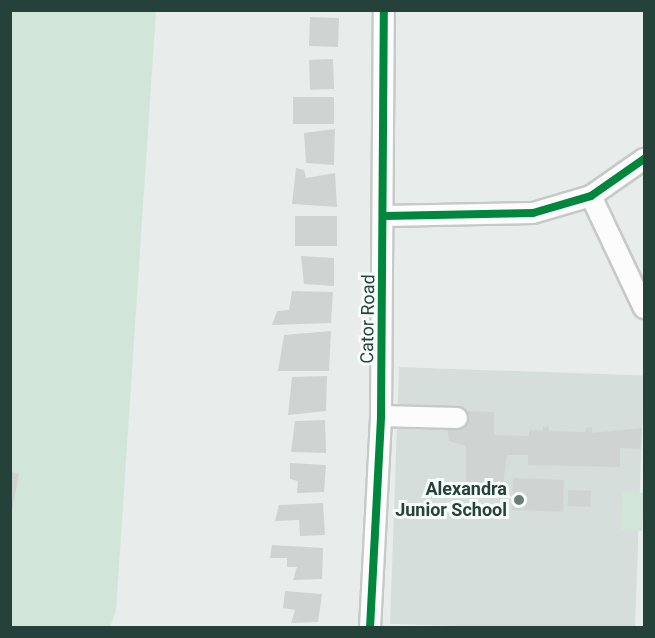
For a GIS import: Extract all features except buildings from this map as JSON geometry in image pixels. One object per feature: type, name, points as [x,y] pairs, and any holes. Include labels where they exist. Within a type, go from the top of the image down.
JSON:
[{"type":"street","name":"Cator Road","points":[[370,627],[381,416],[385,216],[384,10]]},
{"type":"street","points":[[385,216],[533,213],[591,196],[645,159]]},
{"type":"street","points":[[591,196],[645,308]]},
{"type":"street","points":[[381,416],[457,418]]},
{"type":"shaded area","name":"Alexandra Junior School","points":[[399,367],[644,376],[635,628],[509,628],[390,624]]},
{"type":"green space","points":[[10,11],[156,11],[116,611],[110,627],[11,627]]},
{"type":"green space","points":[[623,492],[644,493],[642,531],[621,530]]},
{"type":"cycle path","points":[[370,628],[381,416],[384,10]]},
{"type":"cycle path","points":[[385,216],[533,213],[591,196],[644,159]]},
{"type":"place","name":"Alexandra Junior School","points":[[519,500]]}]
